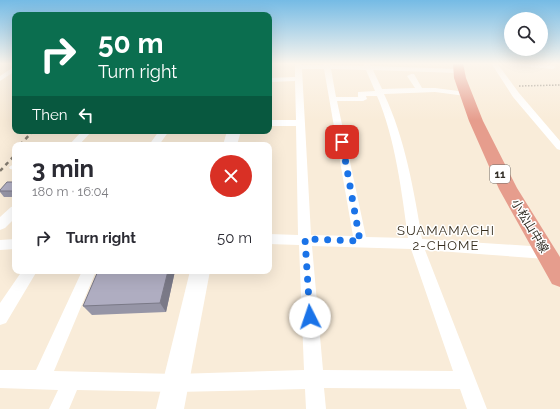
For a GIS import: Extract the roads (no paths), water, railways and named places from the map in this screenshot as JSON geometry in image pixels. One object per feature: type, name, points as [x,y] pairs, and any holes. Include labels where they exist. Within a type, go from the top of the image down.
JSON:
[{"type":"main road","name":"小松山中線","points":[[462,82],[476,121],[508,189],[560,277]]},
{"type":"street","points":[[299,82],[305,239],[316,409]]},
{"type":"street","points":[[330,82],[360,241]]},
{"type":"street","points":[[375,82],[389,112],[408,192],[416,244],[477,409]]},
{"type":"street","points":[[415,82],[420,90]]},
{"type":"street","points":[[506,82],[560,147]]},
{"type":"street","points":[[334,99],[363,99],[361,94],[420,90],[435,90],[466,94]]},
{"type":"street","points":[[272,123],[300,124]]},
{"type":"street","points":[[77,142],[84,134]]},
{"type":"street","points":[[272,239],[360,241],[546,253]]},
{"type":"street","points":[[0,245],[12,244]]},
{"type":"street","points":[[0,317],[28,274]]},
{"type":"street","points":[[41,380],[88,274]]},
{"type":"street","points":[[170,409],[199,274]]},
{"type":"street","points":[[0,380],[176,384],[314,379],[466,380]]},
{"type":"street","points":[[59,409],[71,381]]},
{"type":"railway","points":[[23,142],[30,134]]},
{"type":"railway","points":[[0,171],[12,158]]},
{"type":"district","name":"SUAMAMACHI 2-CHOME","points":[[446,238]]}]
